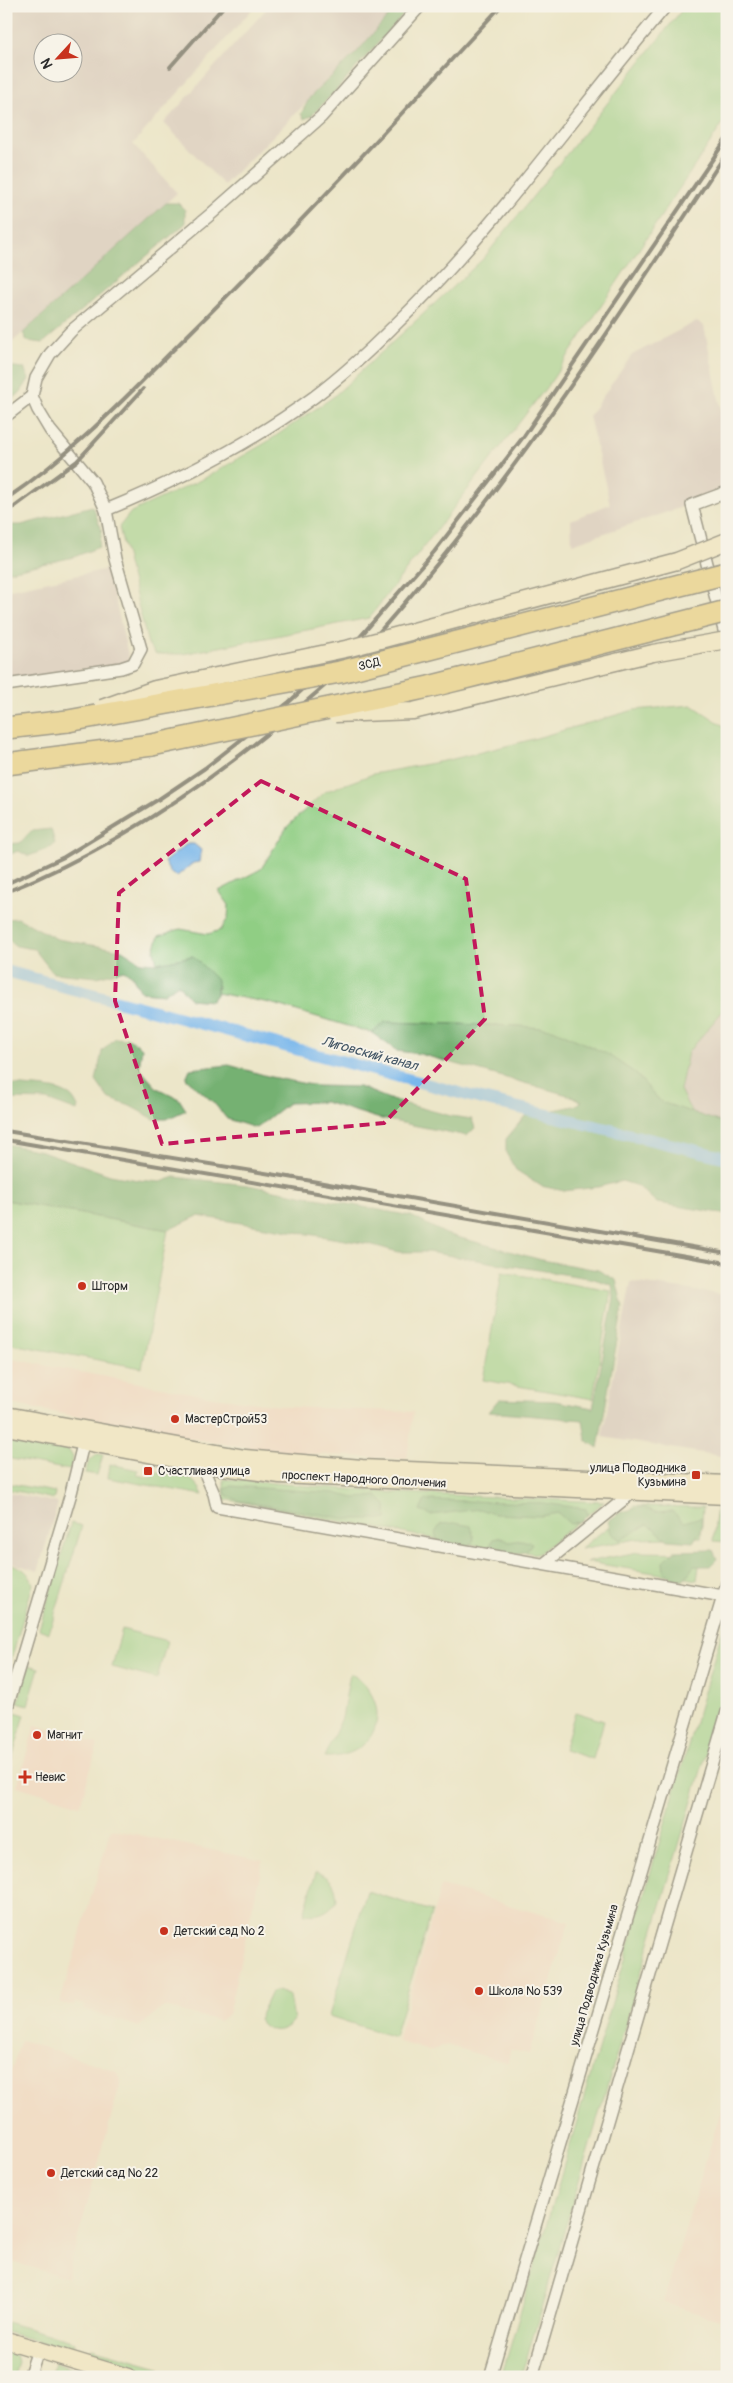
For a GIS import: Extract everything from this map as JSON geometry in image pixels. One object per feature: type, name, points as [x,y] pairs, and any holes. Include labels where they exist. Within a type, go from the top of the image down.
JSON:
[{"type":"highway","name":"ЗСД","points":[[6,728],[68,721],[340,672],[727,573]]},
{"type":"highway","points":[[6,764],[152,745],[301,715],[429,687],[727,611]]},
{"type":"main road","points":[[68,721],[155,689],[350,648],[677,561],[727,541]]},
{"type":"main road","points":[[301,715],[413,711],[653,653],[727,641]]},
{"type":"main road","name":"проспект Народного Ополчения","points":[[6,1414],[85,1436],[201,1464],[298,1476],[727,1496]]},
{"type":"main road","name":"проспект Народного Ополчения","points":[[6,1427],[281,1462],[428,1471],[727,1484]]},
{"type":"main road","points":[[6,2340],[128,2377]]},
{"type":"street","points":[[6,685],[121,668],[133,664],[139,657],[141,649],[115,559],[106,510],[93,482],[50,430],[32,396],[36,378],[50,354],[71,331],[211,214],[321,117],[420,6]]},
{"type":"street","points":[[106,510],[157,489],[230,452],[315,396],[370,349],[464,256],[666,6]]},
{"type":"street","points":[[6,416],[32,396]]},
{"type":"street","points":[[727,492],[692,505],[727,641]]},
{"type":"street","points":[[6,1711],[71,1493],[85,1436]]},
{"type":"street","points":[[201,1464],[214,1494],[217,1507],[723,1596]]},
{"type":"street","points":[[544,1564],[633,1492]]},
{"type":"street","name":"улица Подводника Кузьмина","points":[[492,2376],[727,1583]]},
{"type":"street","points":[[532,2377],[727,1712]]},
{"type":"street","points":[[29,2377],[38,2350]]},
{"type":"highlighted area","points":[[261,781],[466,879],[485,1019],[384,1123],[162,1144],[115,1001],[119,893]]},
{"type":"shaded area","points":[[6,6],[255,6],[133,144],[177,193],[6,348]]},
{"type":"shaded area","points":[[269,6],[397,6],[357,52],[224,185],[164,123]]},
{"type":"shaded area","points":[[697,321],[704,326],[727,437],[727,492],[572,544],[571,520],[610,504],[589,416],[632,355]]},
{"type":"shaded area","points":[[108,569],[130,663],[6,680],[6,590]]},
{"type":"shaded area","points":[[727,1006],[727,1125],[694,1117],[680,1090],[688,1052]]},
{"type":"shaded area","points":[[631,1282],[727,1295],[727,1457],[602,1437]]},
{"type":"shaded area","points":[[6,1358],[213,1397],[287,1407],[413,1412],[407,1459],[277,1452],[194,1439],[6,1403]]},
{"type":"shaded area","points":[[6,1492],[58,1503],[38,1571],[6,1561]]},
{"type":"shaded area","points":[[35,1725],[98,1744],[80,1805],[17,1786]]},
{"type":"shaded area","name":"Детский сад № 2","points":[[111,1829],[263,1861],[228,2015],[219,2021],[164,2007],[139,2027],[84,2009],[85,2004],[75,2002],[74,2006],[60,2003]]},
{"type":"shaded area","name":"Школа № 539","points":[[441,1886],[569,1922],[529,2054],[510,2049],[508,2063],[447,2045],[429,2051],[397,2041]]},
{"type":"shaded area","name":"Детский сад № 22","points":[[21,2040],[117,2071],[121,2081],[67,2278],[6,2260],[6,2087]]},
{"type":"shaded area","points":[[722,2107],[727,2108],[727,2322],[663,2303]]},
{"type":"green space","points":[[397,6],[411,6],[332,95],[311,116],[304,119],[301,114],[310,97],[357,52]]},
{"type":"green space","points":[[685,6],[727,6],[727,117],[552,380],[369,618],[183,654],[156,654],[148,644],[119,527],[131,512],[205,478],[267,442],[333,397],[483,259]]},
{"type":"green space","points":[[166,203],[178,203],[185,210],[185,224],[43,343],[27,341],[23,333]]},
{"type":"green space","points":[[6,366],[24,368],[29,379],[21,392],[6,405]]},
{"type":"green space","points":[[92,506],[102,532],[99,547],[74,557],[6,572],[6,527],[21,525]]},
{"type":"green space","points":[[692,705],[727,728],[727,1006],[688,1052],[680,1090],[694,1117],[661,1102],[635,1073],[520,1026],[386,1022],[372,1033],[270,1003],[217,993],[218,986],[193,956],[157,963],[154,950],[159,936],[180,929],[208,934],[221,930],[228,918],[229,905],[219,891],[261,869],[287,827],[324,792],[373,774],[449,760],[526,741],[634,710]]},
{"type":"green space","points":[[51,829],[55,843],[52,847],[29,856],[18,851],[6,856],[6,844],[20,843],[31,831]]},
{"type":"green space","points":[[18,918],[57,939],[122,950],[141,962],[157,963],[193,956],[217,980],[217,993],[211,1001],[190,999],[178,984],[164,994],[141,992],[132,976],[124,970],[97,977],[53,973],[34,949],[16,946],[6,938],[6,919]]},
{"type":"green space","points":[[385,1022],[520,1026],[553,1029],[607,1054],[635,1073],[661,1102],[727,1124],[727,1214],[657,1203],[638,1186],[622,1181],[598,1187],[564,1191],[541,1186],[516,1170],[506,1153],[506,1139],[525,1116],[574,1106],[582,1102],[571,1096],[420,1054],[397,1051],[372,1033]]},
{"type":"green space","points":[[115,1038],[130,1039],[142,1048],[139,1068],[157,1088],[179,1099],[186,1110],[167,1119],[154,1119],[130,1106],[108,1098],[96,1081],[102,1051]]},
{"type":"green space","points":[[229,1065],[271,1077],[317,1086],[359,1087],[392,1100],[451,1116],[472,1119],[475,1128],[467,1136],[377,1118],[325,1102],[288,1103],[256,1128],[227,1119],[214,1103],[186,1078],[190,1069]]},
{"type":"green space","points":[[6,1083],[54,1089],[62,1092],[73,1099],[78,1107],[77,1111],[47,1100],[6,1099]]},
{"type":"green space","points":[[6,1144],[42,1151],[110,1175],[138,1180],[161,1182],[175,1177],[248,1185],[411,1216],[446,1234],[542,1260],[598,1270],[616,1280],[623,1307],[598,1448],[586,1440],[583,1420],[488,1412],[499,1399],[555,1401],[593,1408],[614,1298],[612,1285],[594,1279],[427,1252],[398,1252],[369,1244],[198,1216],[168,1230],[6,1200]]},
{"type":"green space","name":"Шторм","points":[[6,1200],[168,1230],[142,1368],[6,1343]]},
{"type":"green space","points":[[502,1272],[611,1291],[593,1399],[483,1380]]},
{"type":"green space","points":[[6,1437],[68,1449],[73,1457],[70,1470],[6,1458]]},
{"type":"green space","points":[[97,1454],[103,1455],[97,1475],[85,1473],[89,1461]]},
{"type":"green space","points":[[110,1464],[138,1470],[137,1475],[152,1478],[154,1472],[183,1476],[194,1482],[203,1495],[108,1478]]},
{"type":"green space","points":[[224,1479],[383,1492],[604,1502],[538,1554],[435,1539],[224,1499]]},
{"type":"green space","points":[[6,1483],[55,1492],[54,1499],[6,1489]]},
{"type":"green space","points":[[231,1486],[335,1493],[354,1498],[377,1496],[386,1505],[387,1519],[348,1519],[240,1501],[226,1495],[225,1489]]},
{"type":"green space","points":[[425,1500],[544,1503],[586,1509],[588,1515],[582,1521],[570,1524],[558,1513],[541,1516],[495,1514],[480,1509],[431,1515],[420,1511]]},
{"type":"green space","points":[[717,1505],[727,1511],[727,1542],[713,1541]]},
{"type":"green space","points":[[635,1506],[703,1507],[701,1537],[637,1539],[580,1549]]},
{"type":"green space","points":[[643,1507],[655,1512],[672,1511],[684,1522],[701,1517],[702,1529],[693,1542],[668,1540],[648,1524],[620,1540],[611,1533],[608,1521],[621,1512]]},
{"type":"green space","points":[[71,1523],[82,1526],[49,1633],[39,1629]]},
{"type":"green space","points":[[455,1523],[471,1526],[474,1540],[465,1550],[438,1543],[435,1533],[441,1524]]},
{"type":"green space","points":[[501,1537],[509,1542],[522,1540],[532,1543],[526,1552],[504,1556],[490,1545],[494,1539]]},
{"type":"green space","points":[[713,1550],[717,1559],[710,1566],[694,1566],[683,1581],[673,1579],[664,1572],[663,1562],[674,1551]]},
{"type":"green space","points":[[638,1552],[701,1553],[697,1580],[587,1562]]},
{"type":"green space","points":[[6,1562],[23,1569],[29,1575],[33,1584],[6,1678]]},
{"type":"green space","points":[[727,1614],[727,1683],[521,2377],[503,2371]]},
{"type":"green space","points":[[122,1629],[167,1641],[157,1679],[112,1667]]},
{"type":"green space","points":[[29,1665],[39,1668],[28,1705],[18,1702]]},
{"type":"green space","points":[[350,1673],[365,1685],[374,1699],[377,1713],[375,1727],[369,1739],[358,1749],[343,1755],[324,1757],[342,1718]]},
{"type":"green space","points":[[15,1712],[25,1715],[6,1778],[6,1741]]},
{"type":"green space","points":[[575,1712],[604,1721],[593,1759],[564,1750]]},
{"type":"green space","points":[[316,1872],[332,1882],[336,1890],[337,1901],[322,1913],[304,1914]]},
{"type":"green space","points":[[367,1891],[432,1911],[394,2037],[329,2016]]},
{"type":"green space","points":[[278,1991],[290,1996],[294,2020],[286,2028],[271,2030],[258,2019],[271,1992]]},
{"type":"green space","points":[[6,2322],[75,2342],[73,2351],[6,2332]]},
{"type":"green space","points":[[92,2348],[159,2367],[156,2377],[89,2357]]},
{"type":"green space","points":[[6,2351],[16,2355],[18,2362],[14,2377],[6,2377]]},
{"type":"green space","points":[[54,2363],[98,2377],[50,2377]]},
{"type":"water","points":[[187,844],[194,844],[201,850],[199,862],[193,863],[177,876],[170,873],[164,862]]},
{"type":"waterway","name":"Лиговский канал","points":[[6,971],[478,1098],[727,1158]]},
{"type":"railway","points":[[170,67],[224,6]]},
{"type":"railway","points":[[6,499],[55,462],[101,422],[145,379],[307,213],[501,6]]},
{"type":"railway","points":[[6,884],[64,857],[159,799],[205,768],[289,702],[359,638],[434,552],[524,436],[727,138]]},
{"type":"railway","points":[[6,892],[84,856],[158,813],[194,789],[263,737],[326,685],[364,649],[422,582],[515,464],[602,341],[727,152]]},
{"type":"railway","points":[[727,280],[723,323],[727,381]]},
{"type":"railway","points":[[6,513],[77,461],[143,389]]},
{"type":"railway","points":[[6,1131],[283,1176],[727,1253]]},
{"type":"railway","points":[[6,1140],[727,1263]]},
{"type":"place","name":"Шторм","points":[[82,1286]]},
{"type":"place","name":"МастерСтрой53","points":[[175,1419]]},
{"type":"place","name":"Счастливая улица","points":[[148,1471]]},
{"type":"place","name":"улица Подводника Кузьмина","points":[[696,1475]]},
{"type":"place","name":"Магнит","points":[[37,1735]]},
{"type":"place","name":"Невис","points":[[25,1777]]},
{"type":"place","name":"Детский сад № 2","points":[[164,1931]]},
{"type":"place","name":"Школа № 539","points":[[479,1991]]},
{"type":"place","name":"Детский сад № 22","points":[[51,2173]]}]
